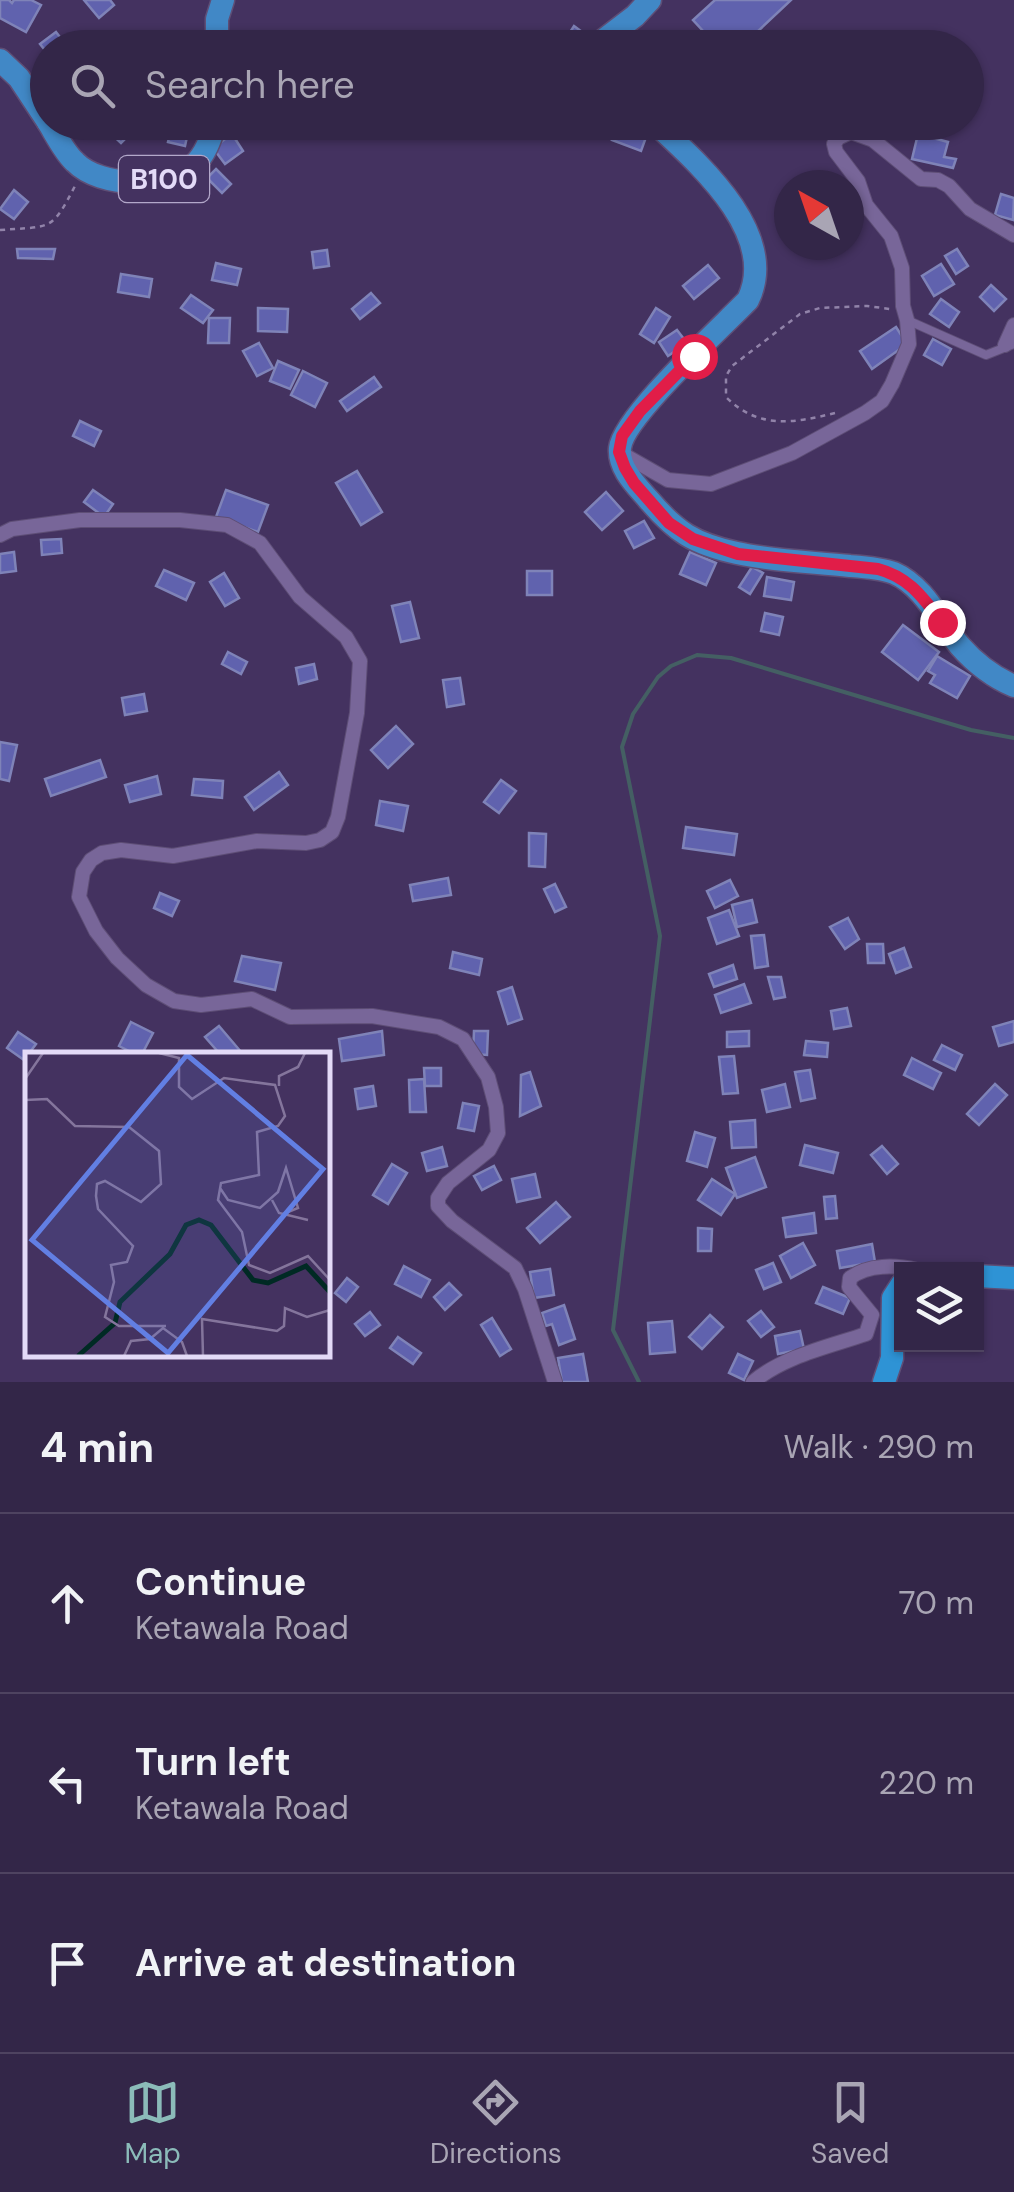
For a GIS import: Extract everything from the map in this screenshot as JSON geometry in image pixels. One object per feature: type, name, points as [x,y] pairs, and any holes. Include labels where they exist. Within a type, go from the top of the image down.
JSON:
[{"type":"highway","points":[[984,1276],[1014,1278]]},
{"type":"highway","points":[[884,1382],[892,1358],[894,1296]]},
{"type":"main road","points":[[217,30],[222,0]]},
{"type":"main road","points":[[617,30],[650,0]]},
{"type":"main road","name":"B100","points":[[0,60],[30,95]]},
{"type":"main road","name":"B100","points":[[60,140],[74,162],[119,182],[156,181],[184,174],[199,161],[208,140]]},
{"type":"main road","points":[[673,140],[728,198],[748,234],[756,262],[756,284],[748,300],[640,411],[622,436],[619,452],[634,483],[669,523],[693,539],[738,554],[892,572],[914,587],[980,666],[1014,686]]},
{"type":"street","points":[[619,452],[668,480],[711,484],[792,453],[882,401],[909,344],[902,268],[892,236],[866,205],[858,181],[836,152],[837,140]]},
{"type":"street","points":[[873,140],[921,179],[938,180],[948,186],[970,209],[1014,235]]},
{"type":"street","points":[[1010,344],[1014,326]]},
{"type":"street","points":[[0,535],[12,529],[80,520],[180,520],[227,526],[260,543],[300,597],[346,637],[360,662],[357,714],[332,832],[306,843],[258,841],[174,856],[122,850],[102,852],[83,872],[78,897],[96,931],[117,958],[146,985],[174,1002],[202,1006],[252,999],[290,1017],[372,1016],[439,1028],[463,1039],[488,1077],[498,1133],[489,1150],[448,1183],[438,1198],[438,1206],[515,1268],[526,1289],[555,1382]]},
{"type":"street","points":[[753,1382],[791,1359],[866,1334],[872,1315],[850,1287],[850,1278],[858,1272],[894,1266]]},
{"type":"lane","points":[[905,313],[986,355],[1010,344]]},
{"type":"path","points":[[0,230],[47,227],[59,216],[84,169]]},
{"type":"path","points":[[835,414],[797,423],[747,414],[726,396],[726,376],[732,366],[800,314],[820,308],[867,306],[905,313]]},
{"type":"building","points":[[0,0],[31,0],[41,5],[26,32],[0,18]]},
{"type":"building","points":[[84,0],[110,0],[114,5],[99,18]]},
{"type":"building","points":[[715,0],[791,0],[759,30],[702,30],[693,20]]},
{"type":"building","points":[[168,140],[186,140],[185,146]]},
{"type":"building","points":[[224,140],[236,140],[243,151],[225,164],[213,148]]},
{"type":"building","points":[[612,140],[645,140],[641,151]]},
{"type":"building","points":[[917,140],[940,140],[948,142],[944,157],[956,159],[953,168],[912,159]]},
{"type":"building","points":[[216,169],[231,184],[222,193],[207,178]]},
{"type":"building","points":[[14,190],[28,202],[14,219],[0,209]]},
{"type":"building","points":[[1001,194],[1014,198],[1013,220],[995,215]]},
{"type":"building","points":[[17,249],[55,249],[53,259],[18,258]]},
{"type":"building","points":[[957,249],[968,266],[956,274],[945,256]]},
{"type":"building","points":[[327,250],[329,266],[314,268],[312,252]]},
{"type":"building","points":[[216,263],[241,269],[237,285],[212,280]]},
{"type":"building","points":[[941,264],[954,284],[934,296],[922,276]]},
{"type":"building","points":[[708,265],[719,278],[694,299],[683,286]]},
{"type":"building","points":[[121,274],[152,279],[149,297],[118,292]]},
{"type":"building","points":[[991,285],[1006,299],[994,311],[980,297]]},
{"type":"building","points":[[371,293],[380,303],[360,319],[352,309]]},
{"type":"building","points":[[191,295],[213,310],[203,323],[181,308]]},
{"type":"building","points":[[941,299],[959,312],[949,327],[930,314]]},
{"type":"building","points":[[258,308],[288,309],[287,332],[258,331]]},
{"type":"building","points":[[656,308],[670,317],[654,343],[640,334]]},
{"type":"building","points":[[209,318],[230,318],[229,343],[208,343]]},
{"type":"building","points":[[896,327],[907,344],[872,369],[860,351]]},
{"type":"building","points":[[677,330],[687,343],[668,356],[659,342]]},
{"type":"building","points":[[933,339],[951,349],[942,365],[924,355]]},
{"type":"building","points":[[259,343],[273,368],[257,376],[243,351]]},
{"type":"building","points":[[278,361],[299,370],[290,389],[270,381]]},
{"type":"building","points":[[303,371],[327,383],[315,407],[291,395]]},
{"type":"building","points":[[374,377],[381,387],[347,411],[340,401]]},
{"type":"building","points":[[80,421],[101,431],[94,446],[73,436]]},
{"type":"building","points":[[357,471],[382,512],[361,525],[336,483]]},
{"type":"building","points":[[93,490],[113,504],[104,517],[84,502]]},
{"type":"building","points":[[226,490],[268,505],[258,532],[216,517]]},
{"type":"building","points":[[606,492],[623,511],[602,530],[585,512]]},
{"type":"building","points":[[644,521],[654,538],[634,548],[625,531]]},
{"type":"building","points":[[61,539],[62,553],[42,555],[41,540]]},
{"type":"building","points":[[14,552],[16,571],[0,573],[0,554]]},
{"type":"building","points":[[690,552],[716,563],[706,585],[680,574]]},
{"type":"building","points":[[752,567],[763,573],[750,594],[739,587]]},
{"type":"building","points":[[164,570],[194,583],[186,600],[156,586]]},
{"type":"building","points":[[527,571],[552,571],[552,595],[527,595]]},
{"type":"building","points":[[224,573],[239,598],[225,606],[210,582]]},
{"type":"building","points":[[767,577],[794,582],[791,600],[764,596]]},
{"type":"building","points":[[410,602],[419,638],[401,642],[392,606]]},
{"type":"building","points":[[765,613],[783,617],[779,635],[761,631]]},
{"type":"building","points":[[903,625],[939,652],[918,680],[882,652]]},
{"type":"building","points":[[228,652],[247,662],[241,674],[222,664]]},
{"type":"building","points":[[937,656],[970,676],[957,698],[930,683],[935,675],[928,671]]},
{"type":"building","points":[[314,664],[317,679],[299,684],[296,668]]},
{"type":"building","points":[[460,678],[464,704],[447,707],[443,680]]},
{"type":"building","points":[[144,694],[147,711],[125,715],[122,698]]},
{"type":"building","points":[[396,726],[413,744],[388,768],[371,750]]},
{"type":"building","points":[[0,742],[17,745],[9,781],[0,779]]},
{"type":"building","points":[[100,760],[106,777],[51,796],[45,779]]},
{"type":"building","points":[[279,772],[288,785],[254,810],[245,797]]},
{"type":"building","points":[[157,776],[161,794],[130,802],[125,785]]},
{"type":"building","points":[[194,779],[223,781],[222,798],[192,795]]},
{"type":"building","points":[[501,780],[516,791],[499,813],[484,802]]},
{"type":"building","points":[[380,801],[408,806],[403,831],[376,825]]},
{"type":"building","points":[[686,827],[737,834],[734,855],[683,848]]},
{"type":"building","points":[[529,833],[546,834],[545,867],[529,866]]},
{"type":"building","points":[[448,878],[451,895],[413,901],[410,885]]},
{"type":"building","points":[[730,880],[738,896],[715,908],[707,891]]},
{"type":"building","points":[[555,884],[566,907],[555,912],[544,889]]},
{"type":"building","points":[[160,893],[179,901],[172,916],[154,908]]},
{"type":"building","points":[[752,900],[757,922],[737,927],[732,905]]},
{"type":"building","points":[[729,910],[739,936],[717,944],[708,918]]},
{"type":"building","points":[[848,918],[859,939],[845,949],[830,927]]},
{"type":"building","points":[[764,935],[768,966],[755,968],[751,936]]},
{"type":"building","points":[[867,944],[883,944],[884,963],[868,963]]},
{"type":"building","points":[[904,948],[911,967],[896,973],[889,954]]},
{"type":"building","points":[[453,952],[482,959],[479,975],[450,968]]},
{"type":"building","points":[[242,956],[281,963],[275,990],[235,981]]},
{"type":"building","points":[[733,965],[737,979],[714,987],[709,974]]},
{"type":"building","points":[[768,977],[781,977],[785,997],[774,999]]},
{"type":"building","points":[[744,984],[751,1003],[721,1013],[715,995]]},
{"type":"building","points":[[512,987],[522,1019],[508,1024],[498,992]]},
{"type":"building","points":[[847,1008],[851,1026],[834,1029],[831,1011]]},
{"type":"building","points":[[1014,1021],[1014,1042],[999,1046],[993,1027]]},
{"type":"building","points":[[131,1022],[153,1033],[143,1052],[119,1046]]},
{"type":"building","points":[[219,1026],[241,1052],[218,1052],[205,1037]]},
{"type":"building","points":[[382,1031],[384,1055],[342,1061],[339,1039]]},
{"type":"building","points":[[474,1031],[488,1031],[487,1055],[473,1054]]},
{"type":"building","points":[[749,1031],[749,1046],[727,1047],[727,1032]]},
{"type":"building","points":[[18,1032],[36,1044],[25,1052],[24,1060],[7,1048]]},
{"type":"building","points":[[806,1041],[828,1043],[827,1057],[804,1055]]},
{"type":"building","points":[[942,1045],[962,1055],[955,1070],[934,1060]]},
{"type":"building","points":[[734,1056],[738,1093],[723,1094],[719,1057]]},
{"type":"building","points":[[912,1058],[941,1073],[933,1089],[904,1075]]},
{"type":"building","points":[[424,1068],[441,1068],[441,1086],[425,1086]]},
{"type":"building","points":[[810,1070],[815,1098],[801,1101],[795,1072]]},
{"type":"building","points":[[530,1072],[541,1106],[520,1116],[521,1075]]},
{"type":"building","points":[[424,1079],[426,1112],[410,1112],[409,1080]]},
{"type":"building","points":[[785,1084],[790,1107],[767,1112],[762,1090]]},
{"type":"building","points":[[995,1084],[1007,1095],[979,1125],[967,1114]]},
{"type":"building","points":[[373,1086],[376,1106],[358,1109],[355,1089]]},
{"type":"building","points":[[463,1103],[479,1106],[474,1131],[458,1128]]},
{"type":"building","points":[[755,1120],[756,1147],[732,1148],[730,1122]]},
{"type":"building","points":[[695,1132],[715,1138],[707,1167],[687,1161]]},
{"type":"building","points":[[805,1145],[838,1153],[833,1173],[800,1165]]},
{"type":"building","points":[[882,1146],[898,1164],[887,1174],[871,1155]]},
{"type":"building","points":[[442,1147],[447,1166],[427,1171],[422,1153]]},
{"type":"building","points":[[755,1157],[766,1187],[737,1198],[726,1168]]},
{"type":"building","points":[[392,1164],[407,1173],[388,1204],[373,1195]]},
{"type":"building","points":[[494,1166],[501,1180],[482,1190],[474,1176]]},
{"type":"building","points":[[535,1174],[540,1197],[517,1202],[512,1179]]},
{"type":"building","points":[[712,1179],[735,1194],[721,1215],[698,1200]]},
{"type":"building","points":[[835,1196],[837,1218],[826,1219],[824,1197]]},
{"type":"building","points":[[556,1202],[570,1217],[540,1243],[527,1228]]},
{"type":"building","points":[[814,1213],[816,1233],[786,1237],[783,1218]]},
{"type":"building","points":[[698,1228],[712,1229],[711,1251],[698,1251]]},
{"type":"building","points":[[803,1243],[815,1265],[791,1278],[780,1256]]},
{"type":"building","points":[[872,1244],[875,1262],[840,1268],[837,1251]]},
{"type":"building","points":[[773,1263],[781,1282],[764,1289],[756,1270]]},
{"type":"building","points":[[404,1266],[430,1280],[421,1297],[395,1284]]},
{"type":"building","points":[[550,1269],[554,1295],[534,1298],[530,1272]]},
{"type":"building","points":[[347,1278],[358,1287],[346,1302],[335,1293]]},
{"type":"building","points":[[449,1283],[461,1295],[445,1310],[434,1297]]},
{"type":"building","points":[[823,1287],[850,1298],[843,1314],[816,1303]]},
{"type":"building","points":[[564,1305],[575,1339],[559,1345],[552,1324],[546,1326],[542,1313]]},
{"type":"building","points":[[761,1311],[774,1327],[761,1337],[748,1321]]},
{"type":"building","points":[[370,1312],[380,1325],[365,1336],[355,1324]]},
{"type":"building","points":[[710,1315],[723,1327],[702,1349],[689,1337]]},
{"type":"building","points":[[492,1318],[511,1349],[500,1356],[481,1325]]},
{"type":"building","points":[[672,1321],[675,1352],[650,1354],[648,1323]]},
{"type":"building","points":[[800,1331],[804,1349],[778,1354],[775,1336]]},
{"type":"building","points":[[398,1337],[421,1353],[413,1364],[390,1348]]},
{"type":"building","points":[[583,1354],[588,1382],[562,1382],[558,1358]]},
{"type":"building","points":[[738,1354],[753,1361],[744,1380],[729,1373]]},
{"type":"waterway","points":[[639,1382],[613,1330],[660,936],[622,747],[633,714],[658,677],[671,666],[697,655],[731,658],[971,730],[1014,738]]},
{"type":"route","points":[[694,356],[640,411],[622,436],[619,452],[634,483],[669,523],[693,539],[738,554],[892,572],[914,587],[942,622]]}]
